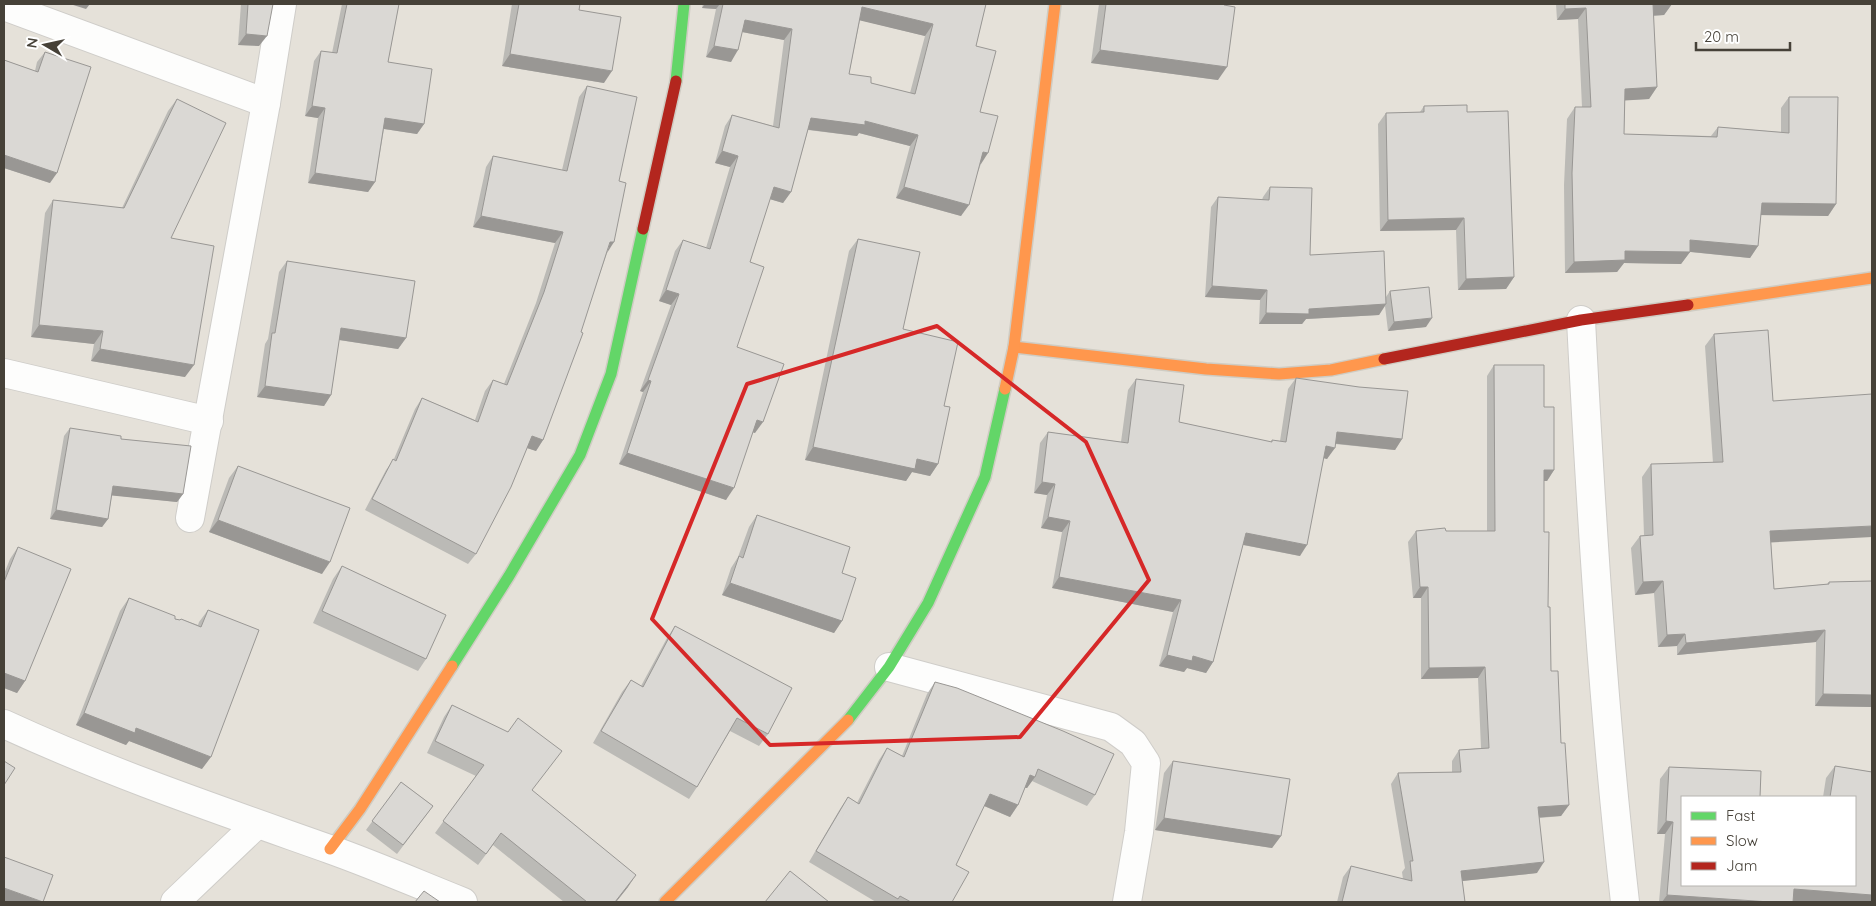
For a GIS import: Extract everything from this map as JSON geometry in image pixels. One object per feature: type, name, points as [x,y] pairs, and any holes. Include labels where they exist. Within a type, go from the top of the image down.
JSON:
[{"type":"street","points":[[190,518],[266,103],[282,4]]},
{"type":"street","points":[[330,849],[360,809],[504,584],[580,455],[611,374],[675,87],[684,4]]},
{"type":"street","points":[[665,902],[853,715],[889,667],[928,603],[985,477],[1014,347],[1055,4]]},
{"type":"street","points":[[4,6],[266,103]]},
{"type":"street","points":[[1014,347],[1206,369],[1278,374],[1331,370],[1581,320],[1872,278]]},
{"type":"street","points":[[1581,320],[1589,478],[1614,808],[1625,902]]},
{"type":"street","points":[[4,373],[208,421]]},
{"type":"street","points":[[889,667],[1111,726],[1132,743],[1146,762],[1139,832],[1127,902]]},
{"type":"street","points":[[4,724],[76,757],[256,825],[330,849],[463,902]]},
{"type":"street","points":[[176,902],[256,825]]},
{"type":"highlighted area","points":[[937,326],[1086,442],[1149,580],[1020,737],[770,745],[652,619],[747,384]]},
{"type":"shaded area","points":[[4,4],[1872,4],[1872,902],[4,902]]},
{"type":"building","points":[[248,4],[273,4],[267,36],[246,34]]},
{"type":"building","points":[[347,4],[399,4],[388,62],[432,69],[424,124],[385,118],[375,182],[315,173],[325,108],[312,106],[321,51],[337,53]]},
{"type":"building","points":[[519,4],[580,4],[579,10],[621,17],[612,71],[510,54]]},
{"type":"building","points":[[723,4],[986,4],[976,46],[996,51],[980,112],[998,116],[988,153],[983,152],[969,205],[904,187],[918,135],[865,121],[865,125],[811,118],[791,192],[774,187],[750,262],[764,267],[737,347],[784,364],[763,422],[757,420],[734,488],[627,453],[651,381],[648,380],[679,294],[666,290],[683,240],[710,249],[738,156],[722,151],[732,115],[779,128],[792,29],[745,20],[738,50],[714,46]],"holes":[[[862,7],[933,24],[915,94],[871,83],[871,77],[849,74]]]},
{"type":"building","points":[[1106,4],[1224,4],[1235,7],[1227,67],[1100,50]]},
{"type":"building","points":[[1565,4],[1653,4],[1657,87],[1625,89],[1624,134],[1717,137],[1718,127],[1789,133],[1789,97],[1838,97],[1836,204],[1762,203],[1758,246],[1690,240],[1690,252],[1625,251],[1625,260],[1574,262],[1572,173],[1575,107],[1591,107],[1586,8],[1565,9]]},
{"type":"building","points":[[45,52],[91,67],[57,173],[4,155],[4,60],[38,72]]},
{"type":"building","points":[[587,86],[637,97],[619,181],[626,183],[614,242],[610,242],[581,332],[583,333],[543,440],[532,436],[511,487],[476,554],[372,499],[393,459],[396,461],[422,398],[478,422],[493,380],[507,385],[544,292],[563,232],[481,216],[493,156],[567,171]]},
{"type":"building","points":[[177,99],[226,123],[171,238],[214,246],[194,365],[100,349],[103,331],[39,325],[53,200],[124,208]]},
{"type":"building","points":[[1467,105],[1467,112],[1508,111],[1514,277],[1466,279],[1464,218],[1388,220],[1386,113],[1424,112],[1424,106]]},
{"type":"building","points":[[1270,187],[1312,188],[1310,255],[1384,251],[1386,304],[1309,309],[1309,314],[1266,313],[1267,290],[1212,286],[1218,197],[1269,200]]},
{"type":"building","points":[[858,239],[920,252],[903,329],[958,342],[944,406],[950,407],[938,464],[917,459],[915,469],[813,447]]},
{"type":"building","points":[[287,261],[415,281],[406,338],[341,328],[331,395],[265,386],[272,333],[275,333]]},
{"type":"building","points":[[1429,287],[1432,318],[1394,322],[1390,291]]},
{"type":"building","points":[[1768,330],[1773,401],[1872,394],[1872,526],[1770,531],[1774,589],[1829,584],[1829,582],[1872,581],[1872,695],[1823,694],[1825,630],[1686,643],[1685,634],[1667,635],[1663,581],[1643,582],[1640,536],[1653,535],[1651,464],[1723,462],[1714,334]]},
{"type":"building","points":[[1494,365],[1544,365],[1544,407],[1554,407],[1554,470],[1544,470],[1544,532],[1549,532],[1548,607],[1550,607],[1551,671],[1558,671],[1561,743],[1565,743],[1569,805],[1538,807],[1544,862],[1461,871],[1465,902],[1342,902],[1351,866],[1412,881],[1410,861],[1413,861],[1398,773],[1461,772],[1459,750],[1489,748],[1485,667],[1429,668],[1428,587],[1420,587],[1416,531],[1445,528],[1446,531],[1495,531]]},
{"type":"building","points":[[1296,378],[1359,387],[1408,391],[1402,439],[1337,432],[1335,448],[1326,446],[1307,545],[1246,533],[1213,662],[1193,656],[1192,661],[1167,655],[1181,600],[1059,577],[1070,521],[1048,517],[1055,484],[1042,482],[1048,432],[1128,443],[1136,379],[1184,385],[1179,422],[1272,442],[1272,440],[1286,442]]},
{"type":"building","points":[[70,428],[121,436],[121,439],[191,446],[183,494],[113,486],[108,519],[56,510]]},
{"type":"building","points":[[238,466],[350,508],[330,562],[218,520]]},
{"type":"building","points":[[757,515],[850,547],[842,573],[856,578],[842,621],[730,583],[739,556],[743,558]]},
{"type":"building","points":[[18,547],[71,569],[25,681],[4,673],[4,582]]},
{"type":"building","points":[[342,566],[446,615],[426,659],[322,611]]},
{"type":"building","points":[[129,598],[175,616],[175,619],[181,619],[201,627],[208,610],[259,630],[211,757],[136,728],[135,733],[84,713]]},
{"type":"building","points":[[675,626],[792,688],[768,734],[737,718],[697,787],[601,731],[631,680],[643,687]]},
{"type":"building","points":[[935,682],[957,688],[1114,754],[1095,795],[1038,769],[1035,777],[1030,775],[1018,805],[990,794],[956,865],[969,872],[952,902],[911,902],[900,896],[898,899],[816,851],[848,797],[859,804],[887,748],[904,757]]},
{"type":"building","points":[[452,705],[508,732],[518,718],[562,751],[532,790],[636,875],[615,902],[587,902],[501,833],[486,854],[443,821],[484,765],[435,741]]},
{"type":"building","points":[[4,761],[15,768],[4,785]]},
{"type":"building","points":[[1173,761],[1290,779],[1281,836],[1164,818]]},
{"type":"building","points":[[1835,766],[1872,772],[1872,895],[1794,889],[1793,902],[1770,902],[1667,895],[1673,822],[1666,821],[1669,767],[1761,771],[1760,796],[1681,796],[1681,886],[1856,886],[1856,796],[1830,796]]},
{"type":"building","points":[[401,782],[433,806],[403,845],[372,821]]},
{"type":"building","points":[[4,857],[53,875],[43,902],[4,888]]},
{"type":"building","points":[[790,871],[829,902],[765,902]]},
{"type":"building","points":[[424,891],[440,902],[415,902]]},
{"type":"traffic: fast","points":[[676,81],[684,4]]},
{"type":"traffic: fast","points":[[452,666],[509,576],[580,455],[611,374],[643,229]]},
{"type":"traffic: fast","points":[[848,720],[889,667],[928,603],[985,477],[1005,389]]},
{"type":"traffic: slow","points":[[1005,389],[1014,347],[1055,4]]},
{"type":"traffic: slow","points":[[1688,305],[1872,278]]},
{"type":"traffic: slow","points":[[1014,347],[1206,369],[1279,374],[1331,370],[1384,359]]},
{"type":"traffic: slow","points":[[330,849],[360,809],[452,666]]},
{"type":"traffic: slow","points":[[665,902],[848,720]]},
{"type":"traffic: jam","points":[[643,229],[676,81]]},
{"type":"traffic: jam","points":[[1384,359],[1581,320],[1688,305]]}]
